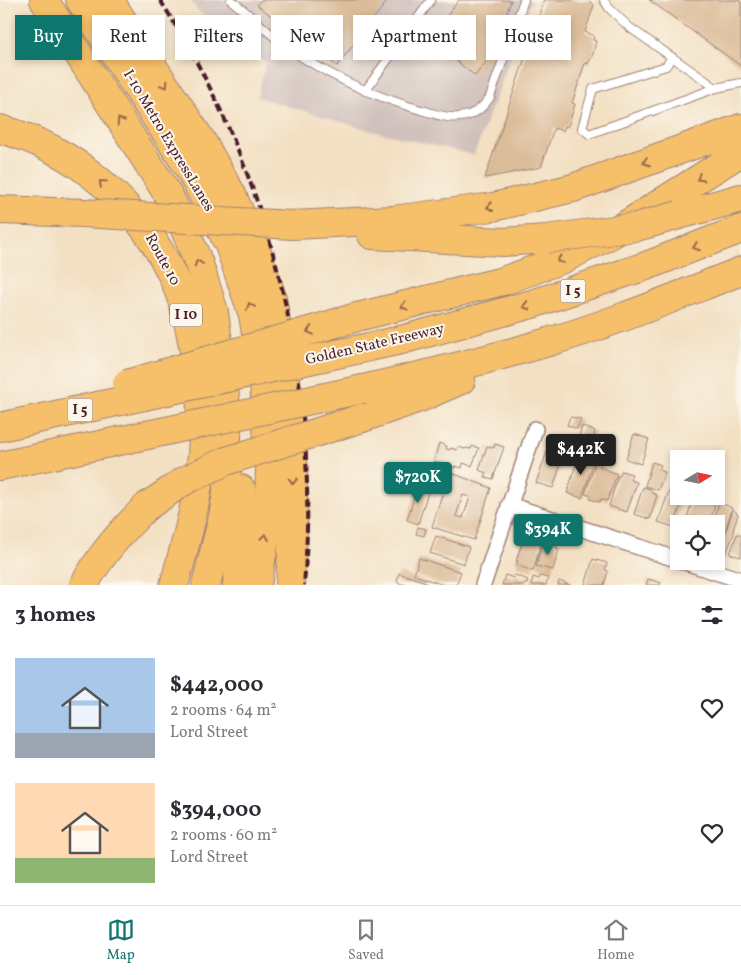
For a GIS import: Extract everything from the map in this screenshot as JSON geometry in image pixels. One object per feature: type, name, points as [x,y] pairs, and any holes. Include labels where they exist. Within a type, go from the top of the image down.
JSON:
[{"type":"highway","points":[[44,0],[168,194],[199,264],[214,312],[228,430],[228,476],[223,517],[206,585]]},
{"type":"highway","name":"I-10 Metro ExpressLanes","points":[[80,0],[190,172],[229,245],[253,315],[264,383],[270,470],[268,521],[258,585]]},
{"type":"highway","name":"I-10 Metro ExpressLanes","points":[[109,0],[201,140],[231,193],[255,246],[272,298],[287,392],[294,458],[294,531],[290,585]]},
{"type":"highway","points":[[388,228],[494,207],[573,188],[741,128]]},
{"type":"highway","name":"Route 10","points":[[0,129],[29,138],[48,147],[97,178],[119,199],[144,228],[174,278],[183,303],[194,349],[201,406],[202,454],[195,508],[174,585]]},
{"type":"highway","points":[[8,425],[136,390],[357,317],[503,281],[563,259],[610,235],[741,152]]},
{"type":"highway","points":[[2,209],[293,225],[388,228],[503,242],[546,239],[636,227],[741,198]]},
{"type":"highway","name":"Golden State Freeway","points":[[136,390],[401,340],[532,304],[646,266],[741,229]]},
{"type":"highway","points":[[8,466],[363,390],[449,369],[549,342],[644,310],[741,271]]},
{"type":"highway","points":[[84,585],[111,544],[146,507],[184,481],[219,464],[362,418],[422,396],[549,342]]},
{"type":"highway","points":[[186,585],[208,519],[219,477],[224,437],[225,396]]},
{"type":"highway","points":[[228,430],[240,469],[242,506],[237,585]]},
{"type":"street","points":[[484,585],[535,429]]},
{"type":"street","points":[[509,505],[670,558]]},
{"type":"street","points":[[709,570],[741,580]]},
{"type":"lane","points":[[231,0],[287,47],[347,83],[398,103],[447,117],[462,117],[476,111],[487,102],[492,93],[524,0]]},
{"type":"lane","points":[[365,91],[431,0]]},
{"type":"lane","points":[[604,0],[609,8],[629,28],[716,88]]},
{"type":"lane","points":[[672,57],[666,66],[593,89],[582,128],[589,134],[716,88],[741,84]]},
{"type":"shaded area","points":[[190,0],[532,0],[526,15],[486,15],[486,60],[510,60],[474,155],[372,131],[257,97],[266,62],[261,60],[261,15],[203,15]]},
{"type":"building","points":[[261,0],[388,0],[376,15],[353,15],[353,45],[343,58],[343,15],[271,16],[257,5]]},
{"type":"building","points":[[459,0],[511,0],[506,15],[486,15],[487,60],[475,76],[455,60],[476,60],[476,15],[447,15]]},
{"type":"building","points":[[544,0],[589,0],[594,5],[585,32],[594,36],[593,40],[596,41],[593,54],[588,64],[585,63],[572,103],[575,104],[569,124],[567,127],[565,126],[563,131],[554,128],[541,167],[485,178],[524,60],[571,60],[571,15],[539,15]]},
{"type":"building","points":[[649,0],[738,0],[741,2],[741,66]]},
{"type":"building","points":[[329,60],[342,60],[337,66]]},
{"type":"building","points":[[570,417],[581,419],[577,429],[567,425]]},
{"type":"building","points":[[582,426],[595,431],[592,445],[578,440]]},
{"type":"building","points":[[634,434],[649,439],[641,464],[626,459]]},
{"type":"building","points":[[439,443],[447,446],[446,449],[450,450],[451,448],[457,450],[458,447],[471,449],[472,446],[479,448],[472,466],[463,463],[462,468],[455,466],[455,468],[447,463],[446,465],[434,461]]},
{"type":"building","points":[[495,444],[504,447],[493,479],[485,477],[486,473],[479,470],[487,446],[494,448]]},
{"type":"building","points":[[548,449],[564,454],[553,488],[536,483]]},
{"type":"building","points":[[586,455],[595,458],[582,498],[567,493],[578,458],[585,460]]},
{"type":"building","points":[[598,455],[603,457],[600,467],[617,474],[607,501],[601,499],[600,502],[590,499],[591,496],[585,494]]},
{"type":"building","points":[[652,462],[661,465],[659,470],[665,472],[658,490],[645,486]]},
{"type":"building","points":[[621,471],[632,474],[630,480],[637,482],[627,512],[609,506]]},
{"type":"building","points":[[449,472],[491,488],[474,540],[432,527]],"holes":[[[463,495],[470,497],[463,518],[456,516]]]},
{"type":"building","points":[[418,485],[429,489],[418,524],[407,520]]},
{"type":"building","points":[[643,487],[650,489],[652,493],[657,495],[650,519],[634,514]]},
{"type":"building","points":[[670,488],[670,505],[681,505],[678,515],[670,515],[670,526],[658,522]]},
{"type":"building","points":[[691,505],[715,505],[712,515],[688,515]]},
{"type":"building","points":[[718,505],[725,505],[732,508],[725,531],[725,515],[715,515]]},
{"type":"building","points":[[733,509],[738,514],[733,536],[725,556],[725,535]]},
{"type":"building","points":[[418,527],[426,529],[424,536],[416,534]]},
{"type":"building","points":[[737,534],[741,535],[741,557],[730,554]]},
{"type":"building","points":[[436,536],[469,547],[464,564],[430,553]]},
{"type":"building","points":[[524,537],[541,543],[533,571],[516,565]]},
{"type":"building","points":[[548,542],[557,545],[556,548],[559,549],[553,570],[536,566],[542,544],[547,545]]},
{"type":"building","points":[[419,558],[461,572],[456,585],[444,585],[414,575]]},
{"type":"building","points":[[593,559],[607,563],[605,570],[608,571],[604,585],[585,585]]},
{"type":"building","points":[[399,573],[426,582],[425,585],[400,584],[397,581]]},
{"type":"building","points":[[505,575],[514,578],[515,575],[528,580],[527,584],[502,585]]},
{"type":"building","points":[[540,576],[548,578],[546,585],[531,585],[533,577],[539,579]]},
{"type":"building","points":[[648,579],[661,583],[660,585],[646,585]]},
{"type":"building","points":[[559,581],[570,585],[558,585]]},
{"type":"railway","points":[[160,0],[199,66],[232,135],[259,207],[280,280],[295,356],[304,432],[307,508],[304,585]]}]
